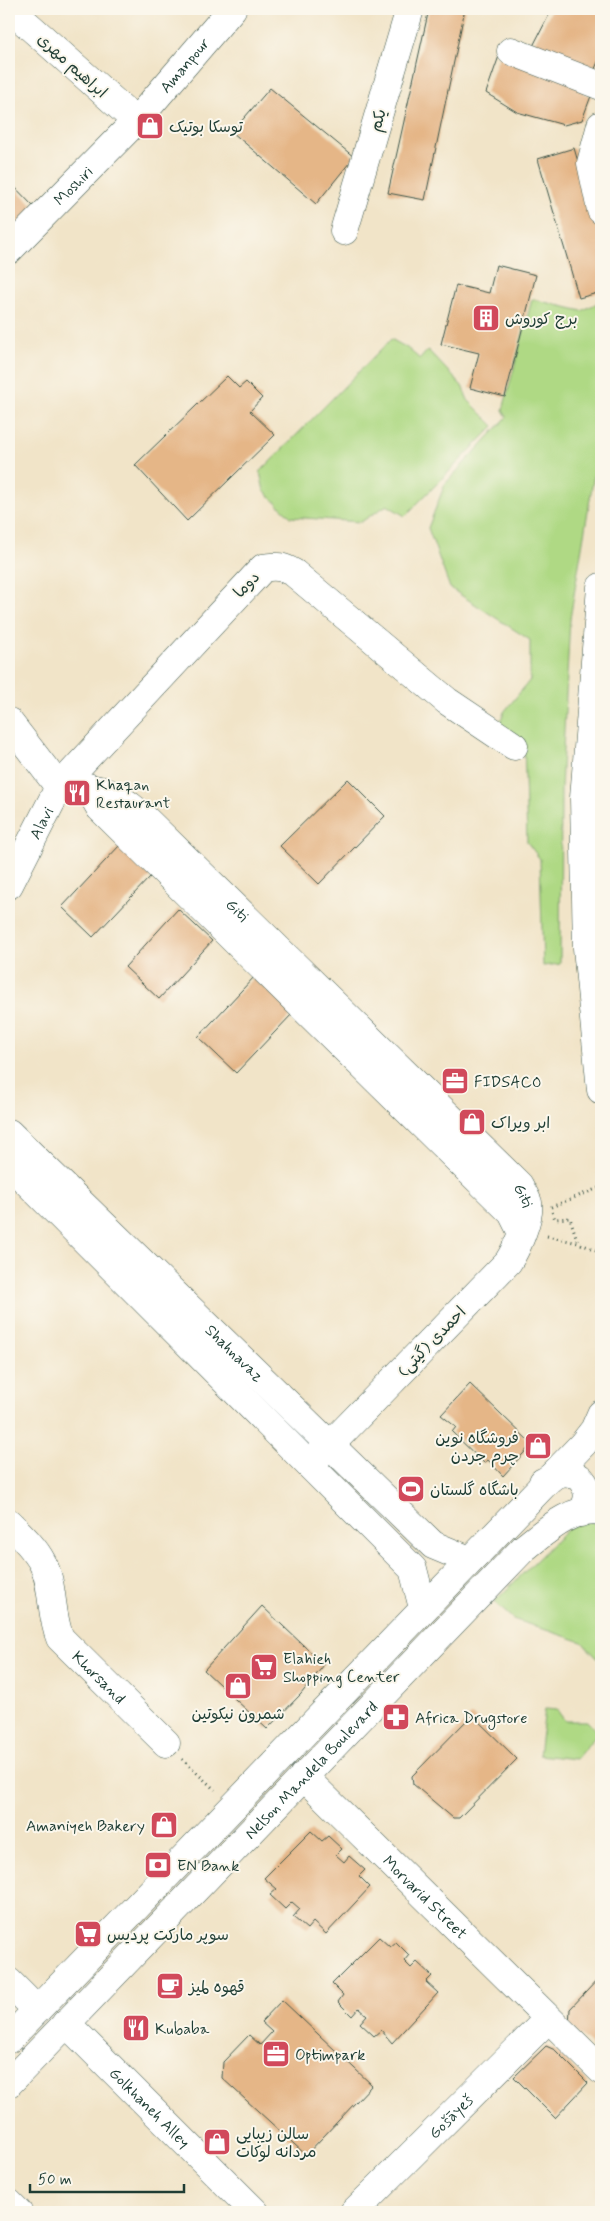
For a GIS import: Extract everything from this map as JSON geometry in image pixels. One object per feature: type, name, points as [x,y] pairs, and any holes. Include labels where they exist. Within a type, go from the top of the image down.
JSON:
[{"type":"main road","name":"ابراهیم مهری","points":[[10,9],[136,121]]},
{"type":"main road","name":"Amanpour","points":[[136,121],[232,9]]},
{"type":"main road","name":"یکم","points":[[344,231],[410,9]]},
{"type":"main road","points":[[511,51],[601,86]]},
{"type":"main road","name":"Moshiri","points":[[9,250],[136,121]]},
{"type":"main road","points":[[601,125],[591,162],[601,210]]},
{"type":"main road","name":"دوما","points":[[58,787],[256,573],[263,568],[273,566],[294,573],[447,701],[514,746]]},
{"type":"main road","points":[[601,587],[584,798],[587,948],[601,1090]]},
{"type":"main road","points":[[9,722],[58,787]]},
{"type":"main road","name":"Giti","points":[[58,787],[88,786],[118,796],[139,813],[519,1185],[528,1202],[528,1212],[522,1231]]},
{"type":"main road","name":"Alavi","points":[[9,885],[58,787]]},
{"type":"main road","name":"Shahnavaz","points":[[9,1133],[433,1545],[469,1560]]},
{"type":"main road","name":"Shahnavaz","points":[[9,1164],[413,1569],[423,1608]]},
{"type":"main road","name":"احمدی (گیتی)","points":[[330,1445],[508,1262],[522,1231]]},
{"type":"main road","name":"Nelson Mandela Boulevard","points":[[9,2039],[544,1482],[595,1426]]},
{"type":"main road","points":[[309,1464],[330,1445]]},
{"type":"main road","points":[[544,1482],[561,1473],[567,1473],[580,1478],[588,1489],[588,1503],[591,1512]]},
{"type":"main road","name":"Nelson Mandela Boulevard","points":[[9,2083],[524,1548],[555,1524],[591,1512]]},
{"type":"main road","name":"Khorsand","points":[[9,1523],[32,1547],[43,1563],[55,1626],[60,1638],[166,1743]]},
{"type":"main road","name":"Morvarid Street","points":[[303,1776],[601,2070]]},
{"type":"main road","points":[[9,1982],[37,2010]]},
{"type":"main road","name":"Gošāyeš","points":[[354,2212],[548,2018]]},
{"type":"main road","name":"Golkhaneh Alley","points":[[66,2024],[255,2212]]},
{"type":"main road","points":[[9,2203],[18,2212]]},
{"type":"path","points":[[578,1243],[570,1218],[555,1219],[550,1208],[601,1187]]},
{"type":"path","points":[[522,1231],[578,1243],[601,1252]]},
{"type":"path","points":[[166,1743],[232,1806]]},
{"type":"green space","points":[[532,299],[582,311],[601,301],[601,433],[570,619],[561,788],[560,964],[543,966],[540,859],[527,842],[524,743],[497,729],[504,712],[530,680],[530,640],[450,588],[428,528],[445,484],[507,417],[503,410]]},
{"type":"green space","points":[[391,339],[407,348],[420,359],[428,350],[462,386],[468,400],[494,426],[405,516],[387,505],[361,522],[291,517],[264,491],[260,472]]},
{"type":"green space","points":[[589,1521],[601,1525],[601,1662],[582,1642],[513,1619],[494,1602],[570,1527]]},
{"type":"green space","points":[[545,1709],[557,1710],[565,1721],[587,1721],[598,1733],[576,1759],[539,1755]]},
{"type":"building","points":[[429,9],[465,9],[425,200],[388,193]]},
{"type":"building","points":[[552,9],[601,9],[601,55],[594,71],[532,48]]},
{"type":"building","points":[[499,56],[579,83],[584,94],[591,96],[582,120],[564,125],[517,112],[486,93]]},
{"type":"building","points":[[270,88],[354,157],[316,204],[232,132]]},
{"type":"building","points":[[574,148],[601,241],[601,292],[579,298],[538,159]]},
{"type":"building","points":[[9,181],[34,207],[9,232]]},
{"type":"building","name":"برج کوروش","points":[[496,265],[536,275],[505,397],[470,388],[479,353],[441,344],[456,285],[489,293]]},
{"type":"building","points":[[227,376],[239,388],[246,382],[262,398],[250,411],[275,435],[187,521],[135,465]]},
{"type":"building","points":[[348,779],[385,816],[319,884],[280,846]]},
{"type":"building","points":[[120,845],[151,876],[93,937],[62,907]]},
{"type":"building","points":[[178,909],[212,941],[159,999],[125,967]]},
{"type":"building","points":[[255,976],[294,1012],[236,1073],[198,1037]]},
{"type":"building","points":[[470,1384],[532,1444],[503,1476],[488,1460],[484,1463],[452,1432],[456,1427],[441,1415]]},
{"type":"building","name":"Elahieh Shopping Center","points":[[262,1606],[324,1665],[301,1694],[267,1729],[204,1670]]},
{"type":"building","points":[[472,1715],[517,1759],[459,1818],[453,1818],[413,1784],[412,1776]]},
{"type":"building","points":[[311,1831],[322,1841],[328,1836],[342,1849],[336,1855],[344,1862],[349,1856],[365,1870],[359,1876],[370,1887],[326,1934],[313,1922],[307,1929],[293,1917],[300,1909],[292,1902],[285,1909],[270,1895],[277,1889],[264,1878]]},
{"type":"building","points":[[379,1937],[390,1947],[396,1942],[409,1955],[404,1961],[411,1968],[417,1962],[432,1976],[426,1982],[438,1993],[392,2043],[381,2030],[374,2036],[360,2023],[367,2015],[359,2008],[352,2016],[338,2002],[343,1995],[332,1984]]},
{"type":"building","points":[[601,1976],[601,2054],[569,2025],[570,2009]]},
{"type":"building","points":[[282,2000],[372,2085],[306,2155],[222,2078],[223,2062],[249,2035],[260,2045],[272,2032],[261,2022]]},
{"type":"building","points":[[546,2046],[555,2050],[588,2083],[555,2118],[514,2077]]},
{"type":"place","name":"توسکا بوتیک","points":[[150,126]]},
{"type":"place","name":"برج کوروش","points":[[486,318]]},
{"type":"place","name":"Khaqan Restaurant","points":[[77,793]]},
{"type":"place","name":"FIDSACO","points":[[455,1081]]},
{"type":"place","name":"ابر ویراک","points":[[472,1122]]},
{"type":"place","name":"فروشگاه نوین چرم جردن","points":[[538,1446]]},
{"type":"place","name":"باشگاه گلستان","points":[[411,1489]]},
{"type":"place","name":"Elahieh Shopping Center","points":[[264,1667]]},
{"type":"place","name":"شمرون نیکوتین","points":[[238,1686]]},
{"type":"place","name":"Africa Drugstore","points":[[396,1717]]},
{"type":"place","name":"Amaniyeh Bakery","points":[[164,1825]]},
{"type":"place","name":"EN Bank","points":[[158,1865]]},
{"type":"place","name":"سوپر مارکت پردیس","points":[[88,1934]]},
{"type":"place","name":"قهوه لمیز","points":[[170,1986]]},
{"type":"place","name":"Kubaba","points":[[136,2028]]},
{"type":"place","name":"Optimpark","points":[[276,2054]]},
{"type":"place","name":"سالن زیبایی مردانه لوکات","points":[[217,2142]]}]
